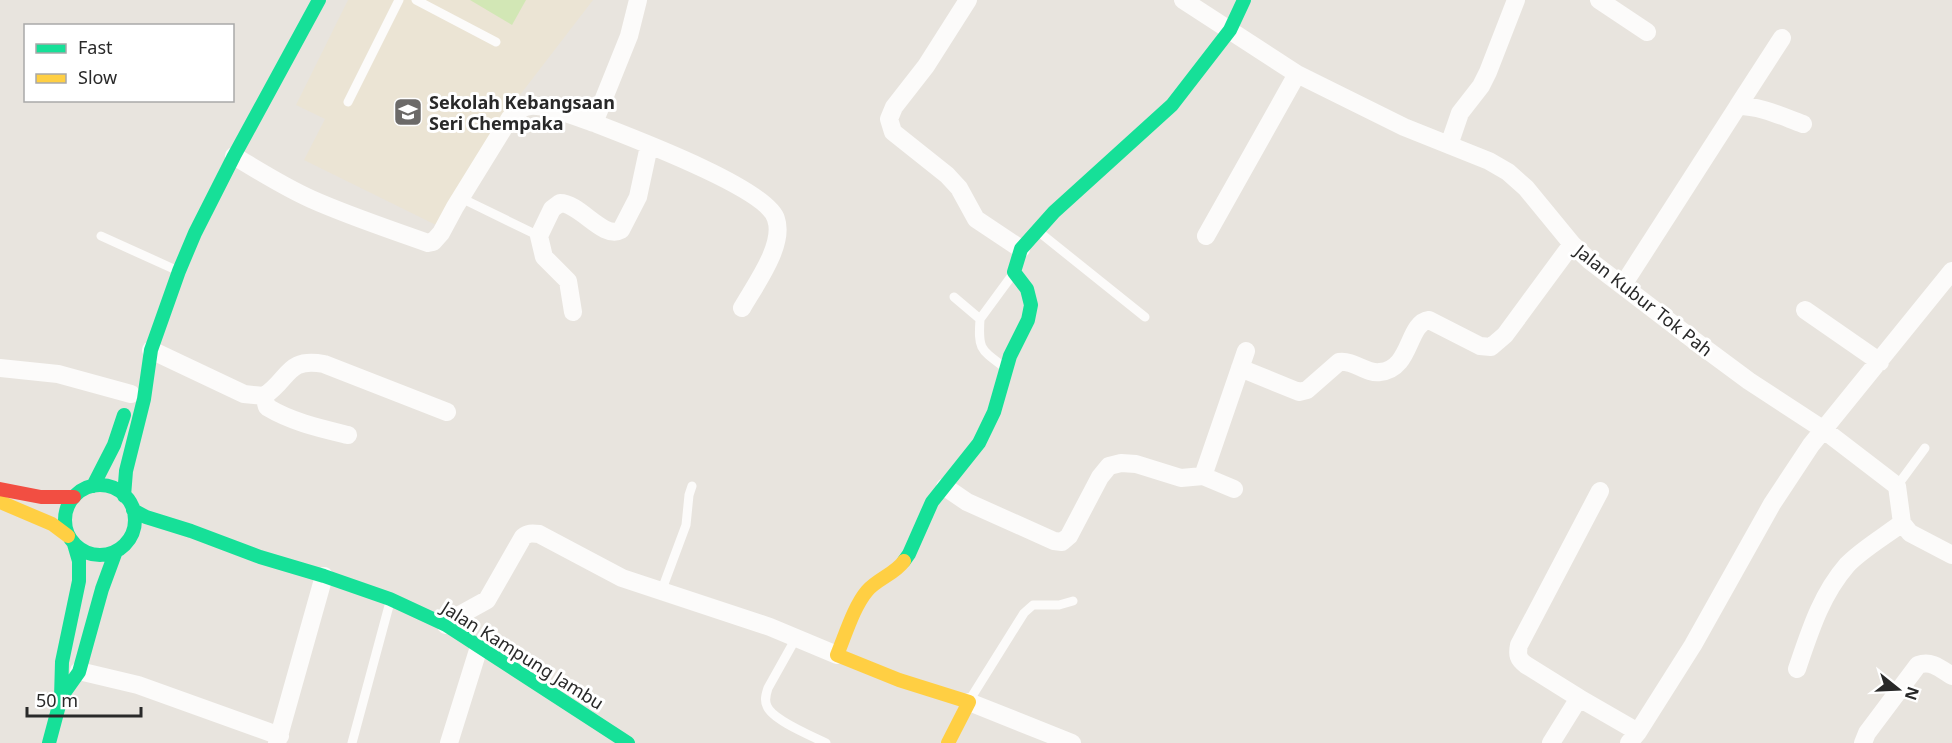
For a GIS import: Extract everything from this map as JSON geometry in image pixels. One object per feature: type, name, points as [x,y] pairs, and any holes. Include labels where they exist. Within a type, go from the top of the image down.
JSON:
[{"type":"street","points":[[93,486],[114,445],[130,394],[151,350],[195,232],[319,0]]},
{"type":"street","points":[[594,123],[629,36],[638,0]]},
{"type":"street","points":[[968,0],[926,66],[894,107],[890,126],[897,136],[947,175],[959,188],[976,219],[1021,249]]},
{"type":"street","name":"Jalan Kubur Tok Pah","points":[[1184,0],[1297,74],[1404,128],[1489,161],[1508,172],[1526,188],[1572,244],[1589,260],[1749,381],[1824,430],[1897,486]]},
{"type":"street","points":[[837,655],[862,597],[868,588],[900,567],[909,554],[932,502],[979,442],[994,412],[1010,356],[1028,320],[1031,305],[1027,289],[1014,272],[1021,249],[1067,198],[1172,105],[1230,30],[1244,0]]},
{"type":"street","points":[[1449,145],[1460,113],[1481,86],[1488,72],[1516,0]]},
{"type":"street","points":[[1599,0],[1647,32]]},
{"type":"street","points":[[1623,285],[1782,38]]},
{"type":"street","points":[[1206,236],[1297,74]]},
{"type":"street","points":[[234,156],[310,198],[344,213],[428,243],[438,239],[510,118],[519,110],[538,105],[594,123],[735,183],[768,207],[776,217],[774,251],[742,308]]},
{"type":"street","points":[[1738,106],[1765,109],[1803,124]]},
{"type":"street","points":[[573,312],[568,281],[544,257],[539,236],[552,209],[560,203],[569,205],[607,231],[621,230],[638,197],[650,146]]},
{"type":"street","points":[[1203,476],[1243,360],[1299,392],[1306,390],[1339,362],[1348,362],[1374,372],[1382,372],[1400,362],[1418,326],[1429,320],[1480,346],[1491,347],[1505,335],[1572,244]]},
{"type":"street","points":[[1600,491],[1519,645],[1517,653],[1526,665],[1579,698],[1633,738],[1693,645],[1772,504],[1811,445],[1952,271]]},
{"type":"street","points":[[1805,310],[1880,362]]},
{"type":"street","points":[[151,350],[244,394],[264,396],[271,392],[292,368],[301,362],[313,362],[355,375],[447,412]]},
{"type":"street","points":[[124,496],[126,471],[144,399],[151,350]]},
{"type":"street","points":[[0,368],[58,374],[130,394]]},
{"type":"street","points":[[264,396],[267,407],[294,421],[348,435]]},
{"type":"street","points":[[945,487],[986,511],[1058,542],[1062,542],[1069,536],[1100,477],[1109,466],[1121,463],[1136,464],[1181,478],[1203,476],[1234,489]]},
{"type":"street","points":[[0,502],[52,524],[71,540],[90,554],[99,555],[116,551],[137,536],[133,510],[124,496],[115,489],[104,486],[93,486],[82,490],[68,506],[65,526],[71,540],[79,561],[79,581],[62,662],[61,698],[49,743]]},
{"type":"street","points":[[1897,486],[1902,523],[1910,533],[1950,551]]},
{"type":"street","points":[[0,489],[41,497],[74,497]]},
{"type":"street","name":"Jalan Kampung Jambu","points":[[133,510],[146,517],[260,557],[390,599],[446,625],[607,737],[628,743]]},
{"type":"street","points":[[1797,669],[1816,614],[1829,589],[1849,564],[1902,523]]},
{"type":"street","points":[[446,625],[487,600],[523,537],[528,534],[539,534],[622,578],[770,627],[899,680],[969,702],[1072,743]]},
{"type":"street","name":"Jalan Kampung Jambu","points":[[187,544],[260,557]]},
{"type":"street","points":[[61,698],[79,671],[102,589],[116,551]]},
{"type":"street","points":[[79,671],[138,685],[278,740],[324,576]]},
{"type":"street","points":[[450,743],[479,647]]},
{"type":"street","points":[[1863,743],[1867,733],[1918,665],[1932,663],[1952,676]]},
{"type":"street","points":[[1551,743],[1579,698]]},
{"type":"street","points":[[948,743],[969,702]]},
{"type":"lane","points":[[348,102],[399,0]]},
{"type":"lane","points":[[416,0],[496,42]]},
{"type":"lane","points":[[461,198],[539,236]]},
{"type":"lane","points":[[1037,230],[1145,317]]},
{"type":"lane","points":[[101,236],[179,272]]},
{"type":"lane","points":[[1006,369],[988,356],[981,348],[978,339],[980,319],[1014,272]]},
{"type":"lane","points":[[954,297],[980,319]]},
{"type":"lane","points":[[1897,486],[1924,448]]},
{"type":"lane","points":[[661,592],[686,525],[692,486]]},
{"type":"lane","points":[[352,743],[390,599]]},
{"type":"lane","points":[[969,702],[1024,613],[1033,605],[1073,601]]},
{"type":"lane","points":[[796,638],[768,688],[767,707],[776,717],[826,743]]},
{"type":"shaded area","name":"Sekolah Kebangsaan Seri Chempaka","points":[[348,0],[593,0],[500,121],[438,226],[304,160],[325,119],[296,105]]},
{"type":"green space","points":[[470,0],[526,0],[512,25]]},
{"type":"traffic: fast","points":[[124,496],[126,471],[144,399],[151,350],[179,271],[195,233],[234,156],[319,0]]},
{"type":"traffic: fast","points":[[904,561],[932,502],[979,443],[994,412],[1010,356],[1028,320],[1031,305],[1027,289],[1014,272],[1021,249],[1054,212],[1172,105],[1230,30],[1244,0]]},
{"type":"traffic: fast","points":[[93,486],[114,445],[124,415]]},
{"type":"traffic: fast","points":[[100,485],[113,488],[125,495],[132,507],[135,520],[132,533],[125,545],[113,552],[100,555],[87,552],[75,545],[68,533],[65,520],[68,507],[75,495],[87,488],[100,485]]},
{"type":"traffic: fast","points":[[133,510],[146,517],[260,557],[390,599],[446,625],[628,743]]},
{"type":"traffic: fast","points":[[49,743],[61,698],[62,662],[79,581],[79,561],[74,544]]},
{"type":"traffic: fast","points":[[62,696],[79,672],[102,589],[116,551]]},
{"type":"traffic: slow","points":[[0,502],[52,524],[68,536]]},
{"type":"traffic: slow","points":[[904,561],[862,597],[837,655],[899,680],[969,702],[948,743]]},
{"type":"traffic: jam","points":[[0,489],[41,497],[74,497]]},
{"type":"place","name":"Sekolah Kebangsaan Seri Chempaka","points":[[408,112]]}]
